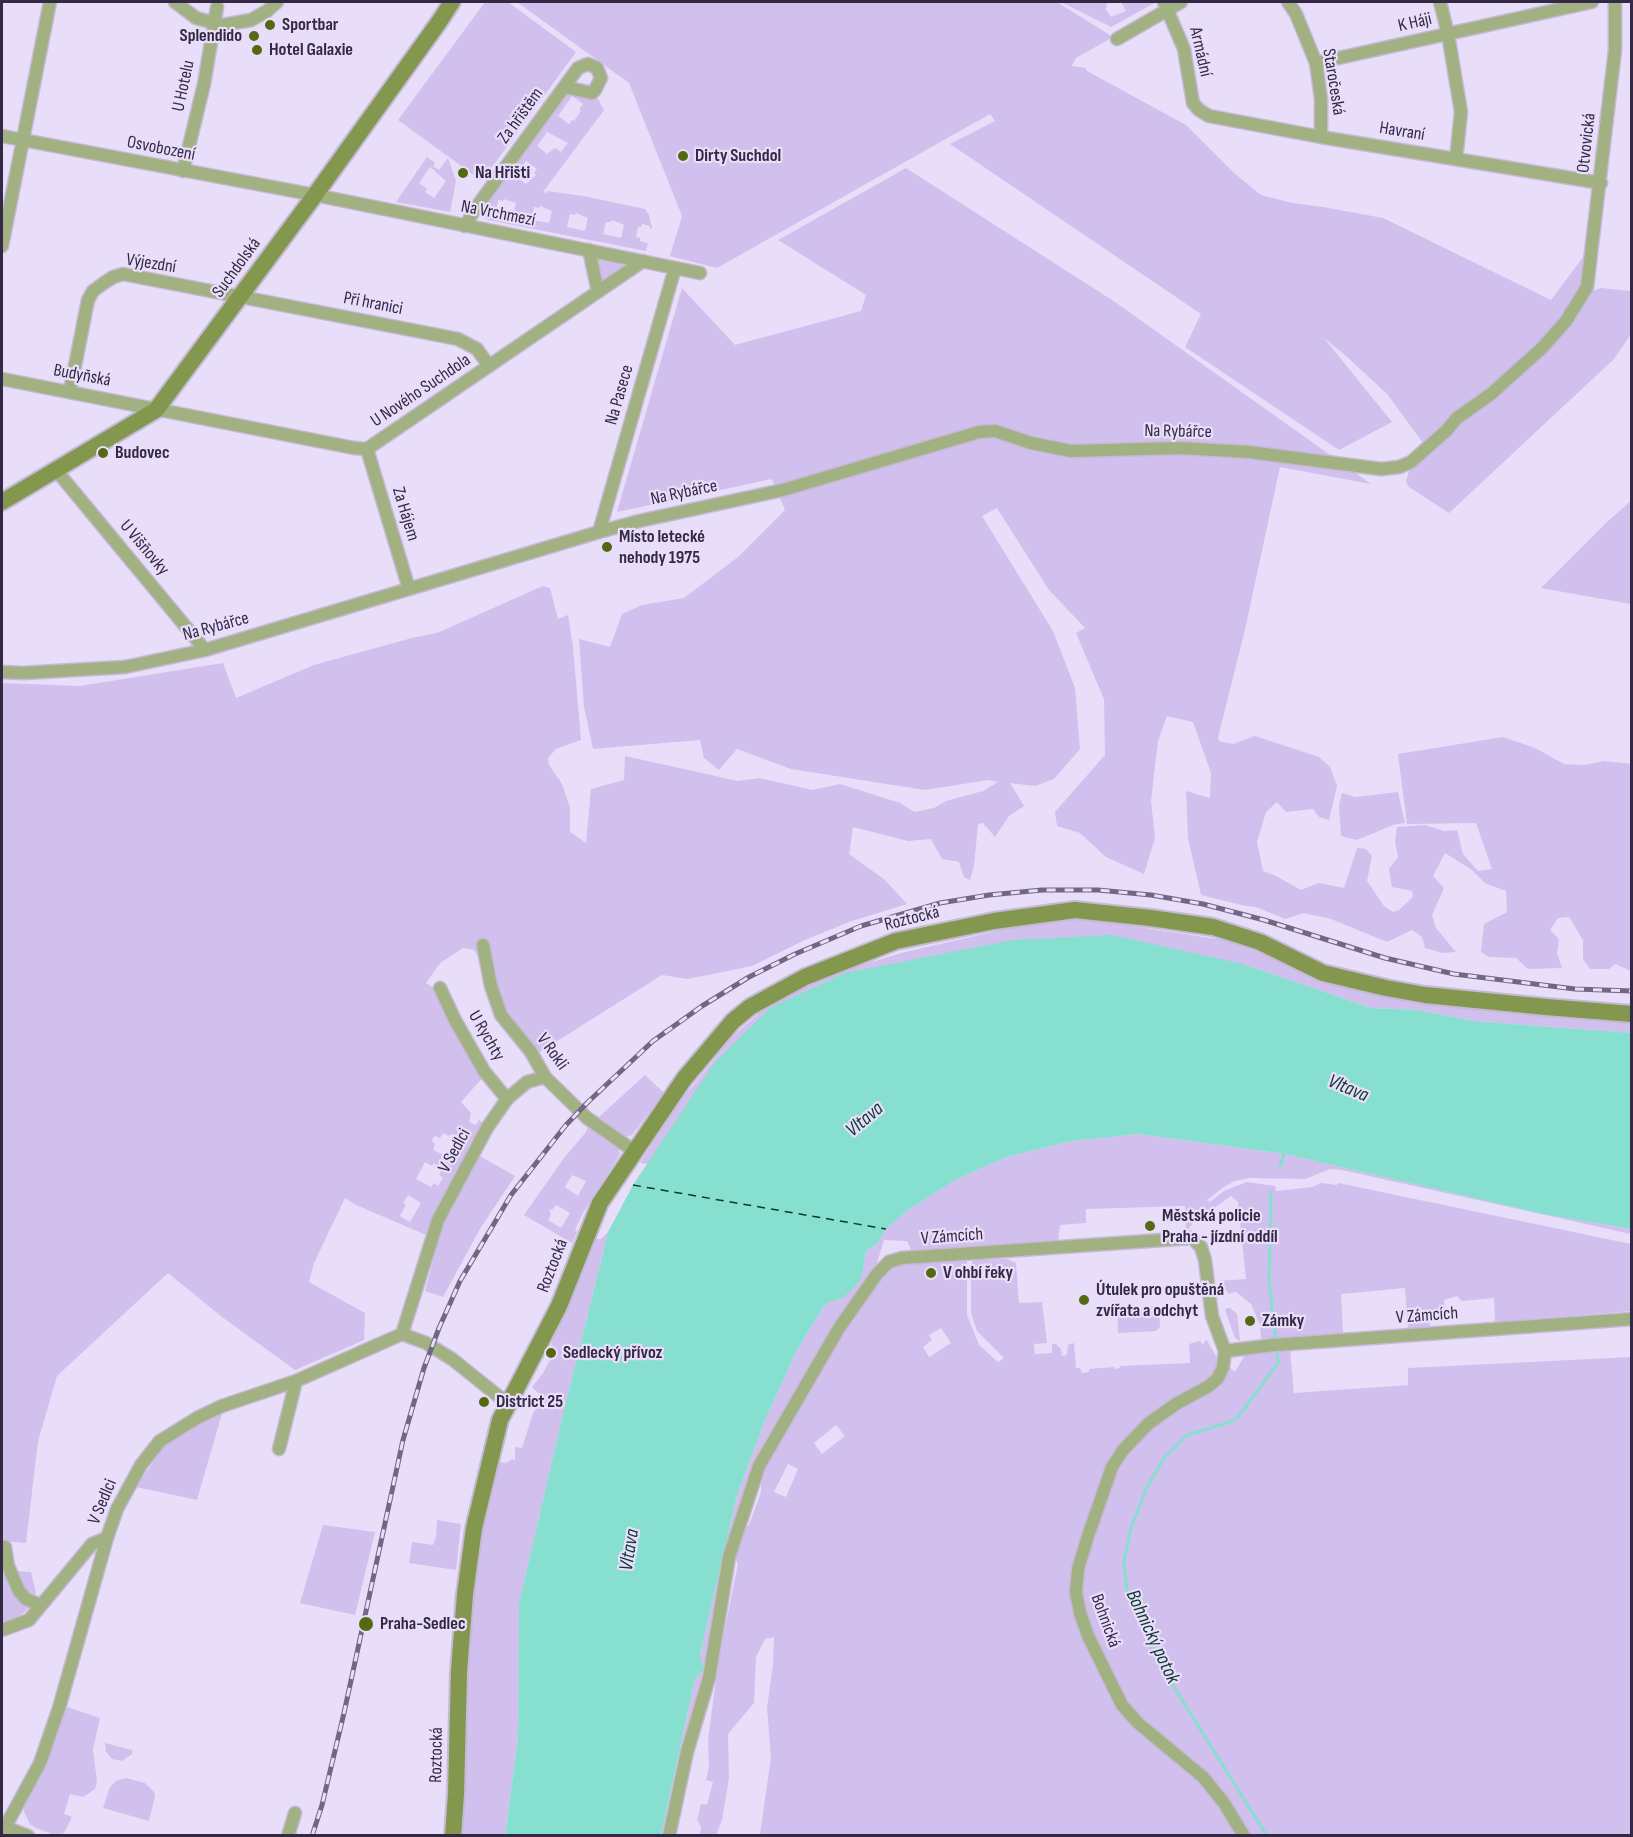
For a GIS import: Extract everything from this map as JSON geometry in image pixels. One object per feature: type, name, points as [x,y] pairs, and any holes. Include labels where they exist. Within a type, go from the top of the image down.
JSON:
[{"type":"main road","name":"Suchdolská","points":[[2,502],[156,410],[315,195],[452,2]]},
{"type":"main road","name":"Roztocká","points":[[453,1836],[459,1671],[465,1594],[474,1528],[500,1420],[559,1306],[600,1203],[684,1079],[733,1021],[750,1007],[806,977],[897,941],[1027,915],[1075,910],[1213,927],[1243,936],[1287,954],[1323,973],[1386,988],[1469,999],[1632,1014]]},
{"type":"street","points":[[2,246],[50,2]]},
{"type":"street","points":[[175,2],[196,18],[214,24],[233,25],[251,21],[277,2]]},
{"type":"street","points":[[1117,39],[1166,5],[1181,2]]},
{"type":"street","name":"Staročeská","points":[[1288,2],[1296,14],[1316,63],[1321,99],[1321,137]]},
{"type":"street","points":[[1440,2],[1448,34],[1461,112],[1456,159]]},
{"type":"street","name":"K Háji","points":[[1316,63],[1592,2]]},
{"type":"street","name":"Otvovická","points":[[1381,469],[1399,467],[1411,462],[1457,418],[1491,394],[1542,348],[1566,321],[1587,287],[1615,50],[1615,2]]},
{"type":"street","name":"Armádní","points":[[1166,5],[1184,48],[1193,103],[1199,110]]},
{"type":"street","name":"U Hotelu","points":[[183,171],[204,84],[217,7]]},
{"type":"street","name":"Za hřištěm","points":[[465,226],[475,208],[565,87]]},
{"type":"street","name":"Havraní","points":[[1199,110],[1209,116],[1321,137],[1600,183]]},
{"type":"street","name":"Osvobození","points":[[2,136],[315,195]]},
{"type":"street","name":"Na Vrchmezí","points":[[315,195],[700,273]]},
{"type":"street","points":[[589,250],[598,292]]},
{"type":"street","name":"U Nového Suchdola","points":[[156,410],[367,449],[643,261]]},
{"type":"street","name":"Na Pasece","points":[[599,532],[675,268]]},
{"type":"street","name":"Výjezdní","points":[[70,391],[88,300],[93,291],[113,277],[123,274],[239,298]]},
{"type":"street","name":"Při hranici","points":[[239,298],[257,299],[458,339],[477,349],[489,366]]},
{"type":"street","name":"Budyňská","points":[[2,379],[156,410]]},
{"type":"street","name":"Na Rybářce","points":[[2,672],[23,673],[125,667],[205,650],[599,532],[639,521],[783,490],[980,432],[995,431],[1031,443],[1071,451],[1180,448],[1249,452],[1381,469]]},
{"type":"street","name":"Za Hájem","points":[[367,449],[409,589]]},
{"type":"street","name":"U Višňovky","points":[[56,470],[205,650]]},
{"type":"street","name":"V Rokli","points":[[483,945],[491,986],[501,1015],[531,1052],[545,1077],[587,1118],[634,1151]]},
{"type":"street","name":"U Rychty","points":[[440,988],[484,1071],[507,1099]]},
{"type":"street","name":"V Sedlci","points":[[3,1830],[40,1763],[56,1719],[107,1538],[117,1509],[132,1479],[160,1441],[196,1418],[222,1406],[296,1381],[402,1334],[438,1220],[487,1128],[507,1099],[527,1082],[545,1077]]},
{"type":"street","name":"V Zámcích","points":[[669,1836],[687,1752],[709,1678],[729,1557],[759,1466],[839,1328],[877,1274],[889,1262],[902,1258],[1192,1238],[1201,1248],[1205,1260],[1212,1316],[1224,1351],[1276,1345],[1632,1319]]},
{"type":"street","points":[[402,1334],[426,1343],[452,1359],[507,1403]]},
{"type":"street","name":"Bohnická","points":[[1224,1351],[1223,1367],[1218,1378],[1149,1423],[1123,1450],[1112,1467],[1078,1569],[1076,1592],[1080,1613],[1089,1636],[1122,1705],[1138,1723],[1203,1777],[1224,1803],[1244,1836]]},
{"type":"street","points":[[279,1449],[296,1381]]},
{"type":"street","points":[[2,1630],[29,1620],[92,1544],[107,1538]]},
{"type":"street","points":[[6,1547],[8,1566],[19,1591],[26,1599],[40,1605]]},
{"type":"street","points":[[288,1836],[295,1813]]},
{"type":"street","points":[[3,1830],[28,1836]]},
{"type":"shaded area","points":[[485,2],[508,2],[576,52],[482,181],[398,120]]},
{"type":"shaded area","points":[[517,2],[1057,2],[1113,37],[1076,58],[1072,66],[1086,68],[1087,71],[1186,125],[1234,173],[1261,195],[1292,203],[1383,218],[1551,300],[1586,253],[1587,287],[1566,321],[1426,447],[1387,394],[1324,338],[1392,422],[1339,450],[1185,347],[1201,314],[950,144],[995,121],[990,114],[717,268],[670,256],[682,216],[629,83]]},
{"type":"shaded area","points":[[1061,2],[1111,2],[1106,4],[1105,8],[1111,17],[1126,11],[1121,2],[1156,2],[1111,27]]},
{"type":"shaded area","points":[[569,94],[588,99],[597,97],[604,110],[543,192],[583,196],[645,209],[652,228],[642,224],[638,227],[636,237],[648,243],[646,251],[482,217],[481,211],[564,96]],"holes":[[[572,96],[583,104],[579,109],[581,111],[569,124],[558,116]],[[547,132],[568,143],[561,152],[555,148],[547,154],[537,146]],[[526,161],[537,169],[534,173],[536,175],[526,184],[515,176]],[[504,199],[516,203],[513,216],[496,213],[498,200],[503,201]],[[540,206],[552,211],[549,223],[532,220],[534,207],[539,208]],[[576,213],[588,218],[585,231],[567,227],[570,214],[575,215]],[[612,220],[624,225],[621,238],[603,234],[606,222]]]},
{"type":"shaded area","points":[[427,157],[435,163],[433,166],[439,170],[448,158],[456,181],[450,212],[396,202]],"holes":[[[430,167],[446,181],[434,198],[425,192],[427,189],[419,183]]]},
{"type":"shaded area","points":[[906,168],[1115,302],[1371,484],[1280,467],[1244,634],[1218,738],[1219,741],[1233,744],[1255,736],[1319,757],[1330,767],[1337,786],[1329,820],[1319,817],[1313,809],[1286,812],[1277,802],[1266,812],[1257,842],[1263,871],[1301,890],[1319,883],[1344,888],[1357,848],[1366,849],[1372,856],[1367,881],[1384,906],[1393,912],[1399,910],[1413,897],[1412,891],[1392,887],[1389,869],[1398,857],[1395,841],[1397,827],[1425,825],[1444,831],[1457,830],[1463,854],[1478,871],[1492,869],[1476,823],[1407,824],[1398,754],[1503,737],[1535,748],[1564,764],[1584,765],[1604,761],[1631,764],[1631,971],[1615,964],[1609,969],[1590,969],[1583,959],[1583,940],[1569,917],[1558,918],[1550,930],[1559,939],[1557,953],[1562,968],[1528,969],[1516,958],[1489,957],[1481,952],[1484,924],[1507,912],[1506,891],[1485,883],[1472,870],[1445,853],[1433,876],[1444,888],[1432,915],[1436,928],[1456,952],[1443,953],[1425,948],[1422,937],[1412,930],[1387,942],[1331,919],[1304,913],[1285,919],[1256,907],[1201,895],[1188,838],[1186,791],[1210,798],[1211,773],[1193,722],[1167,716],[1158,741],[1151,801],[1155,838],[1144,874],[1106,857],[1080,833],[1057,826],[1055,812],[1105,755],[1104,699],[1076,633],[1085,628],[1049,590],[997,508],[982,516],[1053,631],[1075,688],[1080,749],[1054,779],[1035,786],[1010,783],[1024,806],[1009,816],[995,837],[983,823],[978,824],[974,866],[970,880],[964,877],[959,862],[942,859],[931,839],[908,841],[853,827],[849,854],[885,880],[907,904],[852,921],[807,939],[752,966],[688,979],[662,975],[535,1055],[499,1005],[493,981],[474,950],[463,948],[440,963],[426,983],[437,990],[485,1075],[461,1102],[471,1113],[469,1122],[476,1125],[479,1120],[483,1123],[431,1219],[426,1235],[345,1198],[314,1263],[309,1282],[365,1313],[364,1340],[295,1370],[222,1317],[168,1273],[57,1376],[38,1441],[26,1543],[2,1541],[2,683],[80,686],[223,663],[236,698],[314,665],[437,633],[543,586],[550,588],[558,619],[568,615],[581,740],[556,749],[548,758],[549,765],[562,784],[570,807],[570,832],[586,843],[591,789],[624,780],[625,756],[738,781],[760,778],[812,790],[840,784],[900,803],[914,812],[934,808],[946,801],[983,791],[998,782],[988,780],[925,790],[791,769],[737,749],[719,770],[704,758],[700,740],[593,749],[584,707],[579,639],[610,647],[622,614],[642,605],[684,598],[738,557],[785,510],[772,479],[617,512],[682,288],[735,345],[861,311],[866,295],[778,240]],"holes":[[[443,1133],[449,1136],[451,1134],[459,1139],[455,1146],[459,1148],[456,1154],[451,1152],[448,1157],[433,1150],[435,1144],[432,1141],[433,1138],[435,1136],[440,1138]],[[425,1162],[432,1166],[434,1163],[435,1167],[441,1171],[439,1175],[443,1178],[438,1186],[434,1183],[431,1187],[416,1179]],[[408,1195],[421,1203],[410,1222],[400,1216],[406,1205],[403,1203]]]},
{"type":"shaded area","points":[[597,259],[626,264],[603,280],[600,278]]},
{"type":"shaded area","points":[[1601,288],[1631,291],[1631,334],[1614,359],[1449,513],[1409,487],[1406,482],[1411,462],[1518,376],[1587,293]]},
{"type":"shaded area","points":[[1631,501],[1631,604],[1541,588],[1607,522]]},
{"type":"shaded area","points":[[1398,792],[1405,823],[1393,825],[1357,840],[1341,836],[1339,806],[1342,793],[1355,797]]},
{"type":"shaded area","points":[[1065,919],[1107,922],[1223,940],[1284,961],[1424,1002],[1631,1022],[1631,1033],[1473,1021],[1418,1010],[1371,1008],[1243,964],[649,1164],[640,1163],[678,1104],[735,1034],[769,1005],[834,973],[905,952],[1010,928]]},
{"type":"shaded area","points":[[645,1075],[664,1093],[632,1135],[625,1137],[599,1117]]},
{"type":"shaded area","points":[[589,1124],[618,1148],[620,1154],[584,1211],[572,1243],[524,1215],[564,1158],[586,1132]],"holes":[[[572,1175],[586,1181],[578,1196],[565,1187]],[[556,1205],[570,1213],[561,1228],[548,1220],[551,1214],[549,1210]]]},
{"type":"shaded area","points":[[1139,1134],[1285,1154],[1543,1214],[1631,1229],[1631,1234],[1330,1169],[1305,1179],[1249,1178],[1235,1181],[1207,1200],[1210,1202],[1224,1191],[1247,1182],[1275,1186],[1276,1191],[1312,1187],[1321,1183],[1337,1185],[1338,1183],[1631,1244],[1631,1311],[1495,1322],[1494,1298],[1462,1301],[1457,1296],[1444,1300],[1445,1311],[1429,1312],[1430,1327],[1408,1329],[1405,1288],[1341,1294],[1343,1333],[1261,1339],[1260,1325],[1251,1304],[1236,1292],[1229,1294],[1218,1281],[1246,1279],[1238,1202],[1231,1196],[1203,1216],[1204,1218],[1195,1220],[1186,1232],[1185,1206],[1086,1209],[1086,1223],[1060,1225],[1058,1242],[913,1254],[907,1241],[884,1240],[876,1266],[757,1464],[666,1835],[661,1836],[695,1679],[704,1670],[700,1655],[737,1495],[765,1420],[796,1352],[825,1304],[843,1298],[863,1271],[866,1251],[878,1243],[886,1229],[908,1210],[957,1179],[1007,1157],[1071,1141]]},
{"type":"shaded area","points":[[478,1155],[515,1176],[480,1229],[443,1297],[425,1291],[442,1227]]},
{"type":"shaded area","points":[[608,1232],[519,1603],[518,1737],[505,1835],[460,1836],[465,1683],[473,1588],[481,1534],[498,1462],[506,1463],[512,1459],[515,1460],[515,1447],[522,1448],[533,1413],[543,1397],[532,1387],[553,1354],[550,1351],[555,1328],[592,1239],[601,1239]]},
{"type":"shaded area","points":[[964,1258],[967,1260],[967,1315],[979,1345],[998,1362],[1004,1358],[977,1331],[971,1313],[973,1260],[1008,1259],[1016,1263],[1019,1303],[1042,1302],[1047,1343],[1034,1344],[1035,1354],[1052,1353],[1052,1344],[1056,1344],[1061,1349],[1062,1356],[1067,1355],[1068,1345],[1074,1343],[1076,1368],[1080,1368],[1082,1373],[1089,1372],[1089,1369],[1114,1367],[1115,1369],[1120,1366],[1190,1363],[1189,1344],[1200,1341],[1203,1345],[1206,1339],[1216,1356],[1235,1372],[1246,1353],[1290,1349],[1294,1393],[1408,1385],[1408,1368],[1631,1357],[1631,1835],[760,1835],[771,1757],[767,1708],[774,1637],[765,1639],[756,1657],[754,1703],[728,1734],[729,1778],[722,1820],[716,1835],[700,1835],[701,1827],[697,1820],[701,1804],[707,1805],[713,1782],[706,1780],[709,1767],[708,1740],[719,1657],[738,1564],[734,1557],[761,1492],[761,1475],[820,1364],[878,1279],[901,1261]],"holes":[[[941,1328],[951,1343],[929,1357],[923,1347],[932,1340],[929,1335]],[[836,1425],[845,1436],[822,1454],[814,1443]],[[788,1464],[798,1469],[786,1497],[774,1492]]]},
{"type":"shaded area","points":[[1155,1306],[1159,1310],[1160,1327],[1156,1331],[1118,1333],[1117,1309]]},
{"type":"shaded area","points":[[1227,1308],[1237,1314],[1240,1341],[1235,1338],[1225,1310]]},
{"type":"shaded area","points":[[223,1410],[197,1500],[136,1487],[164,1446],[162,1443]]},
{"type":"shaded area","points":[[437,1520],[461,1524],[456,1570],[409,1563],[412,1542],[433,1545]]},
{"type":"shaded area","points":[[323,1525],[375,1532],[355,1615],[300,1603]]},
{"type":"shaded area","points":[[2,1570],[31,1572],[36,1593],[26,1611],[2,1629]]},
{"type":"shaded area","points":[[67,1707],[100,1718],[93,1749],[97,1782],[95,1789],[83,1797],[70,1794],[64,1814],[72,1817],[64,1833],[55,1835],[30,1824],[24,1812],[24,1804],[52,1750]]},
{"type":"shaded area","points":[[105,1743],[132,1750],[132,1754],[122,1761],[112,1759],[106,1752]]},
{"type":"shaded area","points":[[126,1778],[145,1783],[154,1792],[149,1821],[103,1808],[110,1787],[116,1781]]},
{"type":"water","name":"Vltava","points":[[1112,935],[1243,964],[1371,1008],[1418,1010],[1473,1021],[1631,1033],[1631,1229],[1543,1214],[1285,1154],[1139,1134],[1071,1141],[1007,1157],[957,1179],[908,1210],[886,1229],[878,1243],[866,1251],[859,1282],[843,1298],[825,1304],[796,1352],[765,1420],[737,1495],[700,1655],[704,1670],[695,1679],[661,1835],[505,1836],[518,1737],[519,1603],[608,1232],[633,1185],[715,1062],[770,1008],[845,973],[1013,940]]},
{"type":"waterway","name":"Bohnický potok","points":[[1280,1166],[1285,1151]]},
{"type":"waterway","name":"Bohnický potok","points":[[1271,1192],[1269,1281],[1276,1342]]},
{"type":"waterway","name":"Bohnický potok","points":[[1267,1836],[1162,1668],[1127,1592],[1124,1561],[1131,1528],[1147,1487],[1164,1458],[1187,1435],[1227,1423],[1238,1417],[1278,1363],[1277,1349]]},
{"type":"ferry route","points":[[633,1185],[886,1229]]},
{"type":"railway","points":[[312,1836],[322,1805],[344,1713],[403,1440],[424,1368],[460,1281],[511,1195],[566,1125],[653,1041],[702,1006],[749,977],[795,954],[861,926],[940,903],[1042,890],[1098,890],[1151,895],[1203,904],[1264,920],[1385,958],[1454,974],[1575,989],[1632,991]]},
{"type":"place","name":"Sportbar","points":[[270,25]]},
{"type":"place","name":"Splendido","points":[[254,36]]},
{"type":"place","name":"Hotel Galaxie","points":[[257,50]]},
{"type":"place","name":"Dirty Suchdol","points":[[683,156]]},
{"type":"place","name":"Na Hřišti","points":[[463,173]]},
{"type":"place","name":"Budovec","points":[[103,453]]},
{"type":"place","name":"Místo letecké nehody 1975","points":[[607,547]]},
{"type":"place","name":"Městská policie Praha - jízdní oddíl","points":[[1150,1226]]},
{"type":"place","name":"V ohbí řeky","points":[[931,1273]]},
{"type":"place","name":"Útulek pro opuštěná zvířata a odchyt","points":[[1084,1300]]},
{"type":"place","name":"Zámky","points":[[1250,1321]]},
{"type":"place","name":"Sedlecký přívoz","points":[[551,1353]]},
{"type":"place","name":"District 25","points":[[484,1402]]},
{"type":"place","name":"Praha-Sedlec","points":[[366,1624]]}]
